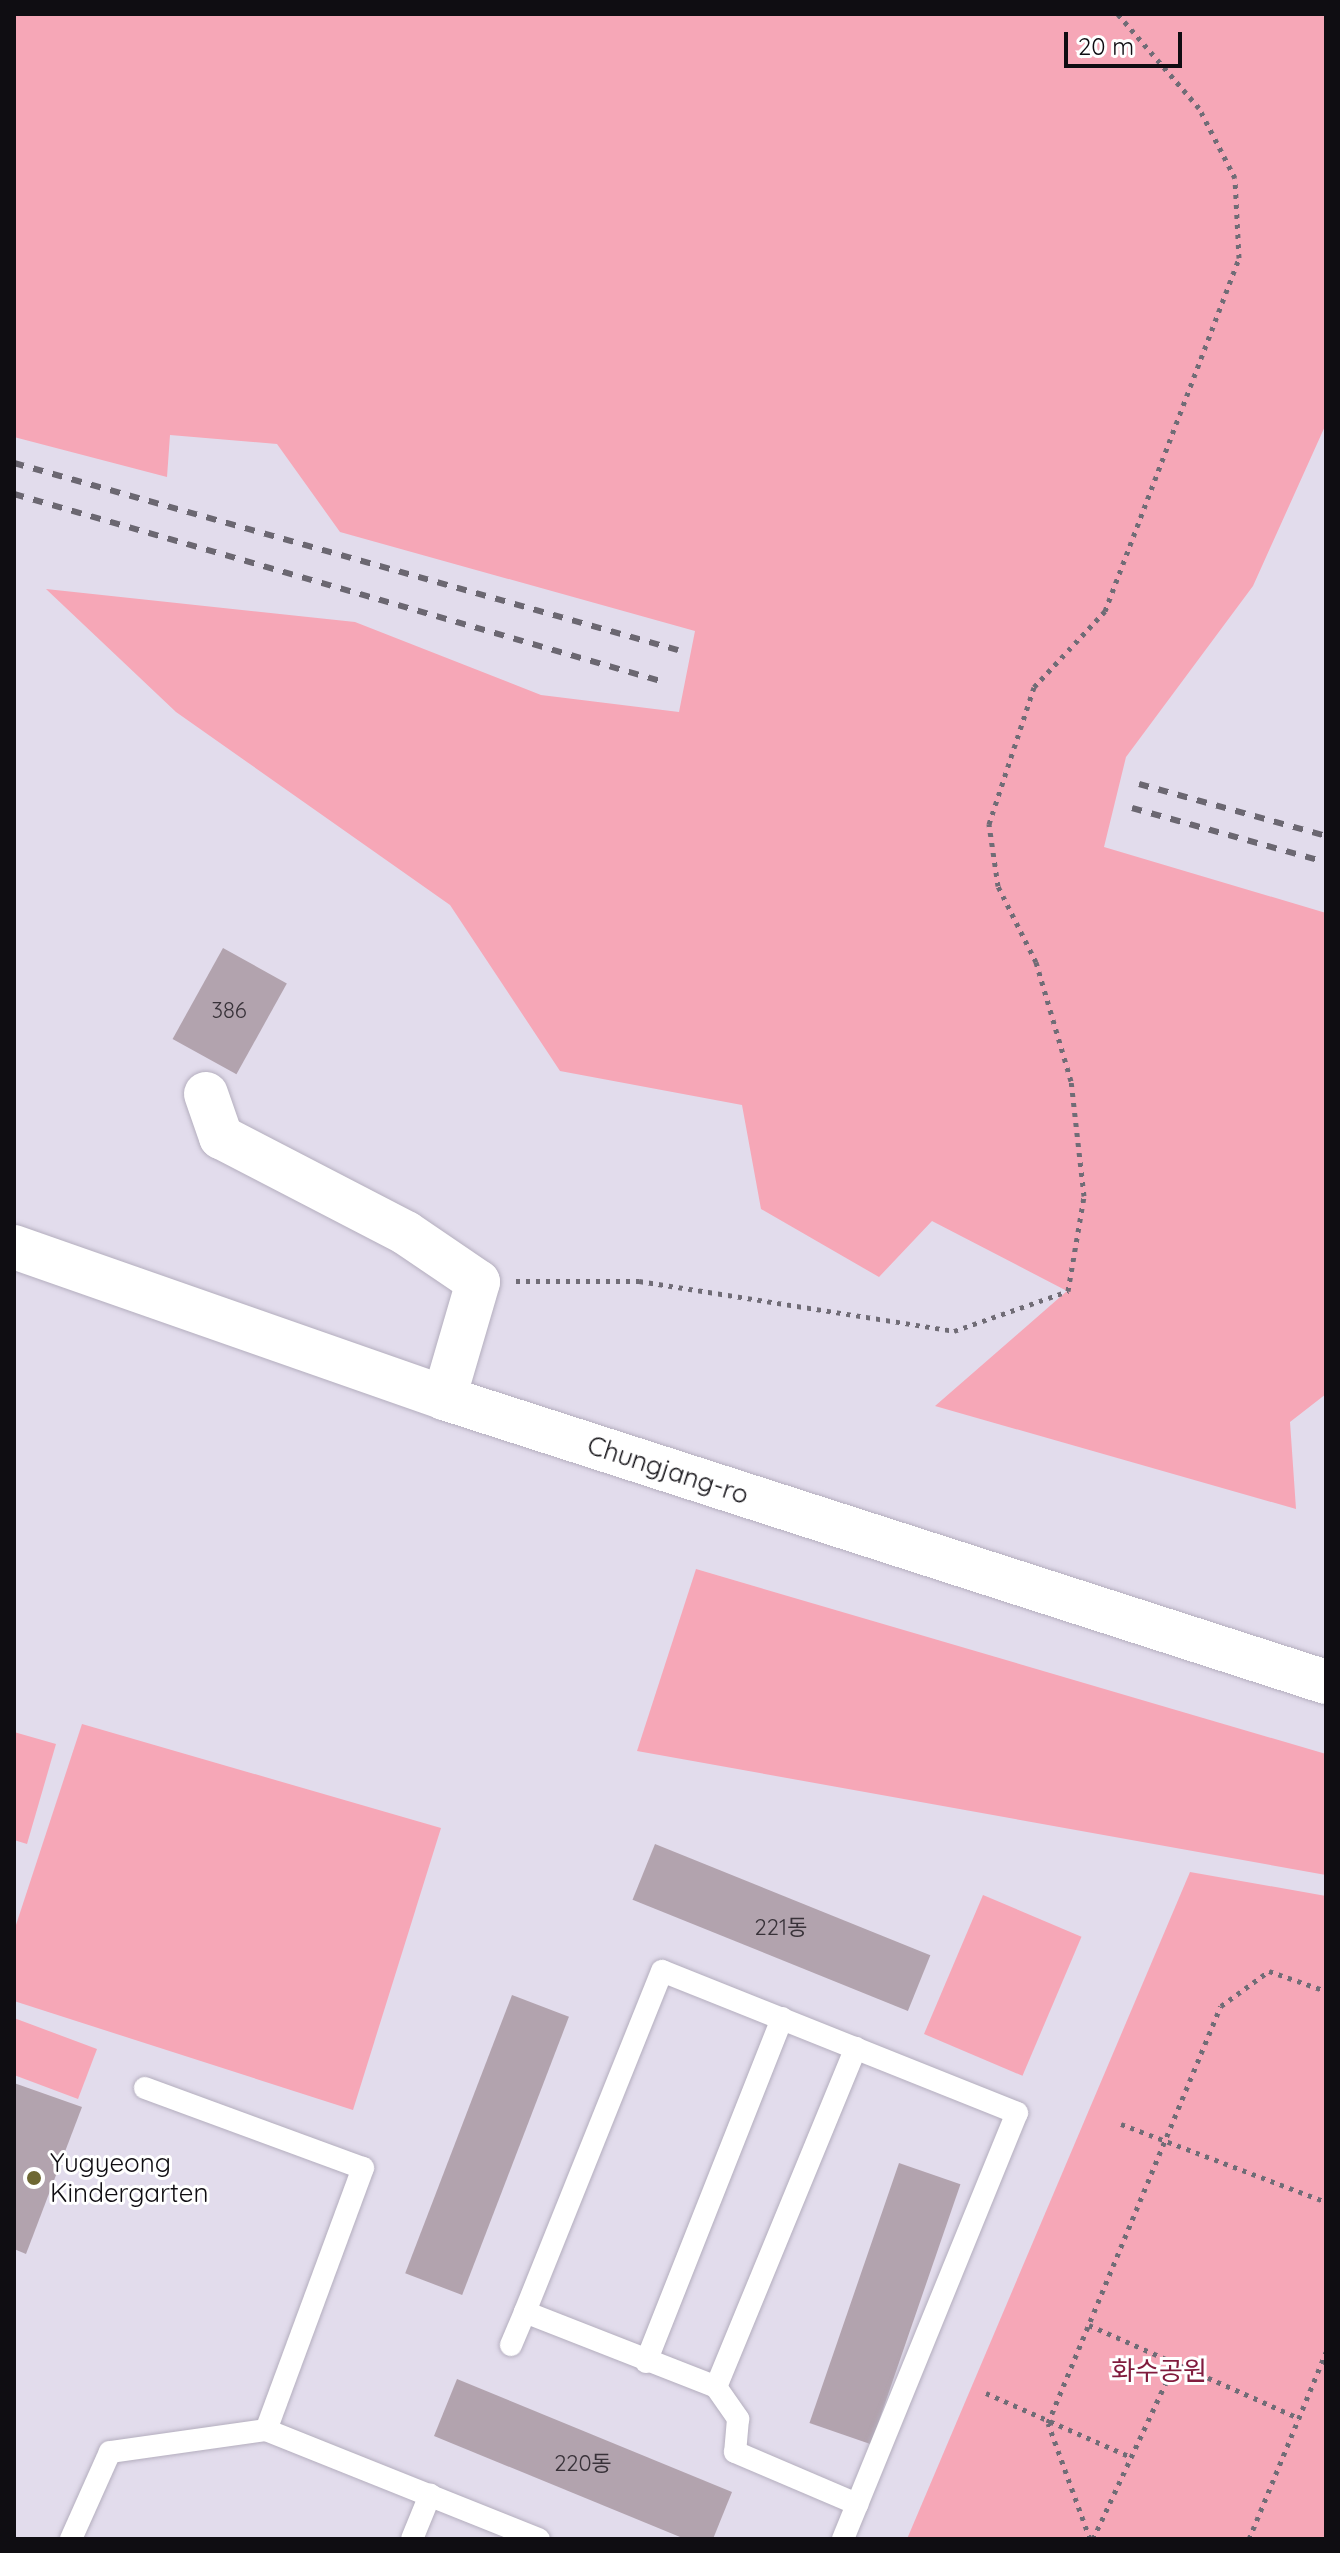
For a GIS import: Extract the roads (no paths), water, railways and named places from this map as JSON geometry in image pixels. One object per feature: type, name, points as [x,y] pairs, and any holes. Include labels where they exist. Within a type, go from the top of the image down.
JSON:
[{"type":"main road","points":[[206,1094],[221,1137],[406,1233],[478,1282],[444,1398]]},
{"type":"main road","name":"Chungjang-ro","points":[[14,1247],[444,1398],[1326,1682]]},
{"type":"lane","points":[[511,2345],[662,1971],[1017,2113],[843,2539]]},
{"type":"lane","points":[[646,2362],[782,2018]]},
{"type":"lane","points":[[716,2387],[856,2048]]},
{"type":"lane","points":[[145,2088],[363,2168],[266,2430]]},
{"type":"lane","points":[[525,2312],[716,2387],[738,2419],[735,2452],[857,2504]]},
{"type":"lane","points":[[71,2539],[110,2452],[266,2430],[539,2539]]},
{"type":"lane","points":[[412,2539],[430,2495]]},
{"type":"railway","points":[[14,463],[678,650]]},
{"type":"railway","points":[[14,494],[664,682]]},
{"type":"railway","points":[[1139,784],[1326,836]]},
{"type":"railway","points":[[1132,808],[1326,862]]},
{"type":"place","name":"Yugyeong Kindergarten","points":[[34,2178]]},
{"type":"park label","name":"화수공원","points":[[1159,2371]]}]
